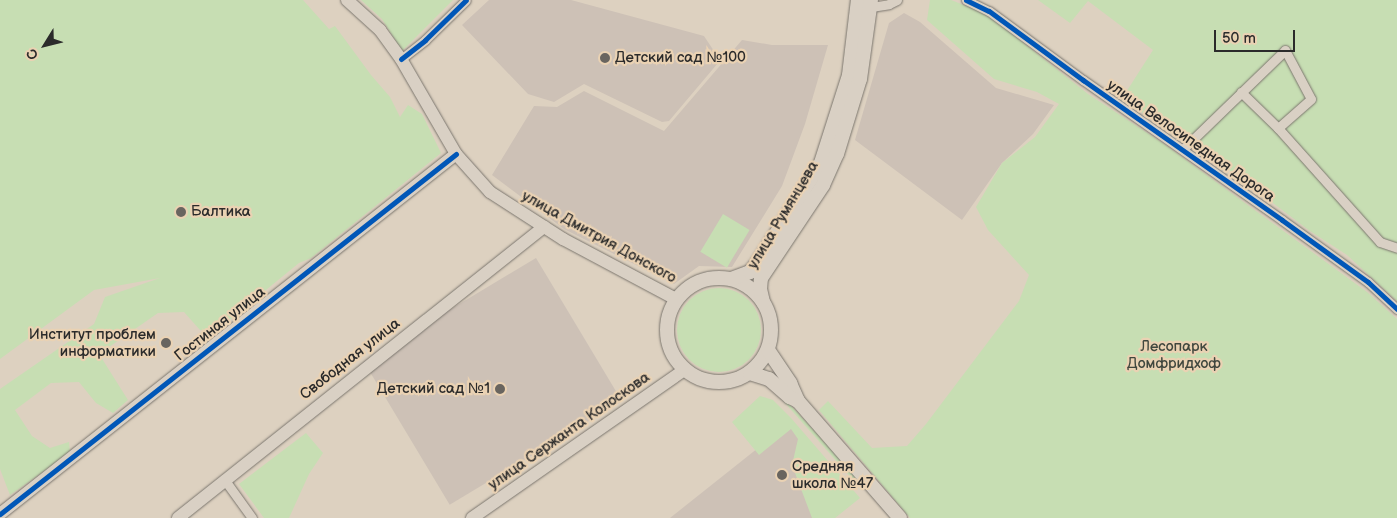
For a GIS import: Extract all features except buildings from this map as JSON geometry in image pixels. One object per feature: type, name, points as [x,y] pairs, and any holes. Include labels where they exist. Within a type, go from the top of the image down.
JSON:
[{"type":"main road","name":"улица Румянцева","points":[[731,279],[750,272],[758,262],[821,163],[849,75],[858,0]]},
{"type":"main road","name":"улица Румянцева","points":[[763,302],[760,289],[761,278],[823,184],[837,154],[860,80],[871,3]]},
{"type":"main road","name":"улица Дмитрия Донского","points":[[684,370],[672,354],[667,336],[668,317],[676,299],[691,286],[709,278],[731,279]]},
{"type":"main road","points":[[684,370],[700,379],[717,383],[735,380],[750,373],[761,362],[768,350],[771,325],[763,302],[748,287],[731,279]]},
{"type":"main road","points":[[768,350],[790,383],[798,401],[900,518]]},
{"type":"main road","points":[[750,373],[769,379],[790,397],[798,401]]},
{"type":"street","name":"улица Дмитрия Донского","points":[[347,0],[380,30],[401,59],[456,154],[490,192],[544,227],[676,299]]},
{"type":"street","points":[[401,59],[425,40],[466,0]]},
{"type":"street","points":[[871,3],[897,0]]},
{"type":"street","name":"улица Велосипедная Дорога","points":[[966,0],[990,10],[1083,80],[1183,149],[1368,282],[1397,309]]},
{"type":"street","points":[[1183,149],[1285,50],[1310,100],[1278,128]]},
{"type":"street","points":[[1241,92],[1278,128],[1380,242],[1397,248]]},
{"type":"street","name":"Гостиная улица","points":[[0,514],[456,154]]},
{"type":"street","name":"Свободная улица","points":[[178,518],[224,479],[544,227]]},
{"type":"street","name":"улица Сержанта Колоскова","points":[[472,518],[684,370]]},
{"type":"street","points":[[224,479],[252,518]]},
{"type":"shaded area","name":"Детский сад №100","points":[[489,0],[571,0],[704,36],[716,54],[718,63],[669,121],[662,122],[584,84],[554,102],[528,94],[462,25]]},
{"type":"shaded area","points":[[904,13],[920,22],[996,88],[1054,105],[1033,134],[1002,163],[962,220],[855,140],[889,23]]},
{"type":"shaded area","points":[[742,40],[772,45],[828,45],[805,124],[782,186],[732,267],[699,266],[674,284],[564,229],[492,175],[534,106],[557,107],[584,91],[664,131]]},
{"type":"shaded area","name":"Детский сад №1","points":[[536,258],[622,401],[450,505],[364,362]]},
{"type":"shaded area","name":"Средняя школа №47","points":[[792,421],[835,518],[670,518]]},
{"type":"green space","name":"Балтика","points":[[0,0],[303,0],[329,29],[335,26],[371,75],[390,97],[400,117],[408,105],[422,114],[441,153],[311,258],[299,263],[216,331],[200,330],[184,312],[158,313],[99,354],[128,400],[113,413],[96,403],[79,382],[51,383],[15,410],[32,436],[50,448],[69,442],[70,453],[10,495],[0,469],[0,389],[94,324],[105,297],[160,278],[94,290],[0,359]]},
{"type":"green space","points":[[361,0],[453,0],[402,51],[382,19]]},
{"type":"green space","name":"Лесопарк Домфридхоф","points":[[930,0],[951,0],[987,14],[1088,94],[1164,144],[1367,292],[1397,319],[1397,518],[910,518],[819,410],[828,401],[872,448],[907,446],[926,424],[1019,301],[1029,275],[988,230],[976,207],[1002,163],[1035,137],[1059,104],[1037,92],[994,79],[927,20]]},
{"type":"green space","points":[[1038,0],[1397,0],[1397,301],[1347,255],[1310,231],[1192,142],[1121,100],[1153,50],[1088,1],[1070,23]]},
{"type":"green space","points":[[723,214],[750,230],[727,268],[700,252]]},
{"type":"green space","points":[[719,288],[742,295],[754,307],[761,330],[754,353],[742,365],[719,372],[696,365],[684,353],[677,330],[684,307],[696,295]]},
{"type":"green space","points":[[779,393],[862,481],[862,490],[778,395]]},
{"type":"green space","points":[[760,396],[773,400],[791,418],[860,498],[835,518],[812,518],[792,465],[798,439],[791,429],[759,455],[732,422]]},
{"type":"green space","points":[[306,433],[323,453],[309,474],[289,518],[264,518],[239,484]]},
{"type":"cycle path","points":[[401,59],[425,40],[466,0]]},
{"type":"cycle path","points":[[966,0],[989,11],[1083,80],[1282,220],[1368,282],[1397,309]]},
{"type":"cycle path","points":[[0,514],[456,154]]},
{"type":"place","name":"Детский сад №100","points":[[605,58]]},
{"type":"place","name":"Балтика","points":[[181,212]]},
{"type":"place","name":"Институт проблем информатики","points":[[166,343]]},
{"type":"place","name":"Детский сад №1","points":[[500,389]]},
{"type":"place","name":"Средняя школа №47","points":[[782,475]]}]
